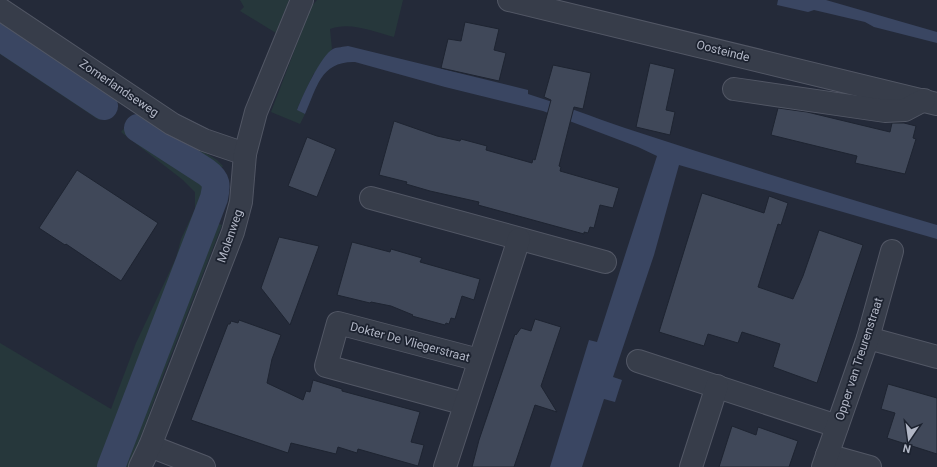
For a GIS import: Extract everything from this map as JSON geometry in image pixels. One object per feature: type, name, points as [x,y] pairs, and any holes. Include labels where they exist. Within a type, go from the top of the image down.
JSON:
[{"type":"street","name":"Molenweg","points":[[140,467],[150,446],[233,232],[241,202],[245,154],[256,112],[302,0]]},
{"type":"street","name":"Oosteinde","points":[[509,0],[930,102]]},
{"type":"street","name":"Zomerlandseweg","points":[[0,9],[172,124],[204,140],[245,154]]},
{"type":"street","points":[[734,89],[885,111],[905,110],[930,102]]},
{"type":"street","points":[[370,198],[605,262]]},
{"type":"street","name":"Dokter De Vliegerstraat","points":[[445,467],[519,239]]},
{"type":"street","name":"Opper van Treurenstraat","points":[[825,461],[868,338],[892,251]]},
{"type":"street","name":"Dokter De Vliegerstraat","points":[[465,404],[326,366],[338,322],[479,360]]},
{"type":"street","points":[[868,338],[937,357]]},
{"type":"street","points":[[638,362],[717,386],[836,426]]},
{"type":"street","points":[[691,467],[717,386]]},
{"type":"street","points":[[150,446],[204,467]]},
{"type":"street","points":[[825,461],[870,467]]},
{"type":"shaded area","points":[[240,0],[289,0],[276,33],[240,11],[244,7]]},
{"type":"shaded area","points":[[317,0],[403,0],[394,37],[371,30],[346,26],[330,29],[332,49],[313,75],[297,109],[305,114],[300,124],[271,112],[311,7]]},
{"type":"shaded area","points":[[0,19],[111,93],[113,98],[99,120],[0,54]]},
{"type":"shaded area","points":[[144,115],[217,160],[223,166],[217,174],[225,180],[210,221],[222,225],[161,381],[130,467],[0,467],[0,343],[111,409],[136,343],[176,258],[181,239],[195,209],[195,192],[183,180],[121,132],[127,125]]},
{"type":"water","points":[[778,0],[826,0],[937,32],[937,43],[874,27],[865,22],[814,10],[808,12],[777,5]]},
{"type":"water","points":[[348,46],[528,90],[528,94],[625,128],[780,178],[937,225],[937,239],[679,165],[654,255],[613,377],[622,380],[615,402],[604,399],[582,467],[550,467],[589,340],[597,342],[657,156],[638,147],[543,111],[445,87],[355,62],[344,63],[327,71],[317,85],[305,114],[297,110],[312,77],[323,59],[333,49]]},
{"type":"building","points":[[465,22],[499,29],[494,50],[506,53],[499,81],[441,68],[448,39],[461,41]]},
{"type":"building","points":[[650,63],[675,69],[666,110],[675,112],[670,135],[636,127]]},
{"type":"building","points":[[553,65],[591,73],[583,109],[574,107],[559,166],[561,167],[560,171],[619,188],[613,208],[600,205],[594,228],[590,227],[588,233],[584,232],[584,234],[478,205],[479,202],[430,191],[406,184],[407,182],[379,175],[394,121],[437,136],[460,141],[461,139],[487,146],[486,150],[532,163],[533,159],[535,160],[551,100],[544,97]]},
{"type":"building","points":[[778,108],[807,112],[890,132],[892,123],[904,123],[916,126],[913,138],[916,139],[905,174],[855,163],[857,156],[771,135]]},
{"type":"building","points":[[307,137],[336,149],[317,197],[288,186]]},
{"type":"building","points":[[77,170],[158,223],[121,281],[66,244],[65,245],[39,228]]},
{"type":"building","points":[[702,193],[764,213],[769,196],[788,203],[781,225],[778,224],[758,287],[793,299],[803,276],[819,230],[863,245],[817,383],[773,367],[780,344],[742,332],[738,343],[708,334],[704,346],[659,332]]},
{"type":"building","points":[[279,237],[319,246],[290,325],[261,288]]},
{"type":"building","points":[[352,242],[390,252],[391,249],[422,258],[420,262],[480,279],[474,300],[462,296],[455,319],[451,318],[449,324],[446,323],[445,325],[412,316],[413,315],[391,306],[370,303],[337,295]]},
{"type":"building","points":[[535,319],[561,327],[541,386],[557,412],[535,405],[514,467],[472,467],[479,440],[515,334],[516,335],[521,328],[531,331]]},
{"type":"building","points":[[239,320],[281,335],[272,359],[267,383],[303,400],[306,391],[310,392],[313,380],[342,389],[342,391],[420,412],[411,442],[424,445],[418,466],[358,449],[357,453],[338,447],[336,454],[291,443],[288,453],[191,420],[228,324],[230,324],[231,321],[238,323]]},
{"type":"building","points":[[888,384],[937,398],[937,454],[887,438],[895,413],[881,409]]},
{"type":"building","points":[[732,426],[756,435],[758,427],[798,441],[789,467],[719,467]]},
{"type":"waterway","points":[[0,37],[104,106]]},
{"type":"waterway","points":[[111,467],[216,190],[214,180],[206,172],[138,128]]}]
